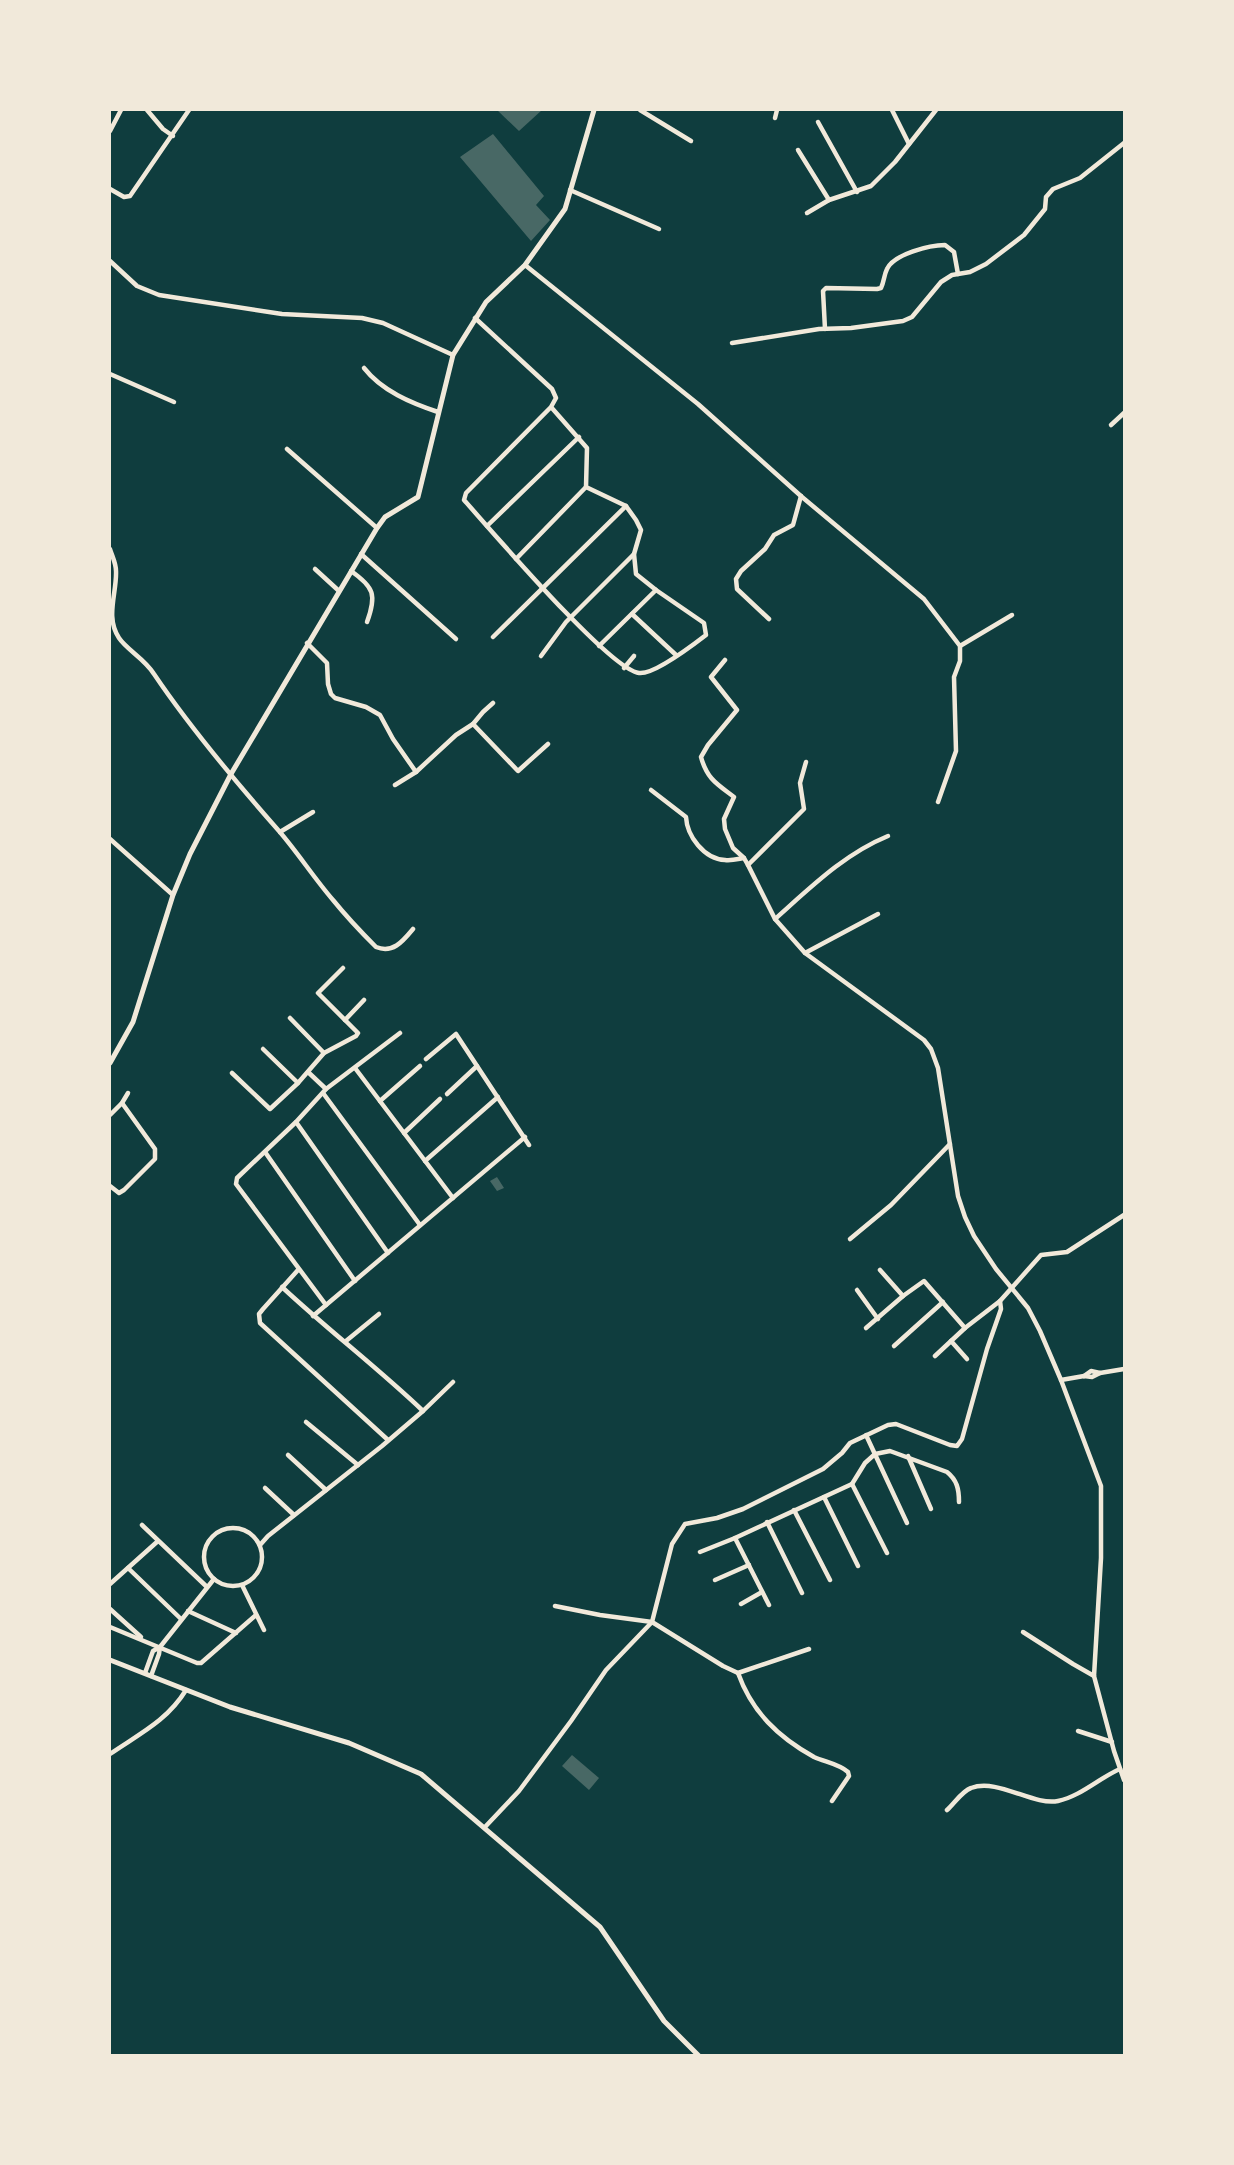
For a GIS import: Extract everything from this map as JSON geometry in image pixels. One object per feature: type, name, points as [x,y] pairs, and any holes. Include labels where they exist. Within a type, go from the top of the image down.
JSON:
[{"type":"street","points":[[110,131],[121,110]]},
{"type":"street","points":[[147,110],[163,129],[173,136]]},
{"type":"street","points":[[110,189],[124,197],[130,196],[189,110]]},
{"type":"street","points":[[110,1063],[133,1022],[173,895],[190,854],[231,774],[377,528],[385,517],[418,497],[453,355],[486,302],[525,265],[565,209],[594,110]]},
{"type":"street","points":[[640,110],[691,141]]},
{"type":"street","points":[[775,118],[777,110]]},
{"type":"street","points":[[892,110],[909,144]]},
{"type":"street","points":[[807,213],[830,200],[871,186],[895,162],[936,110]]},
{"type":"street","points":[[818,122],[856,192]]},
{"type":"street","points":[[732,343],[825,329],[903,321],[912,317],[941,282],[986,264],[1023,235],[1045,209],[1046,197],[1053,189],[1080,177],[1125,143]]},
{"type":"street","points":[[798,150],[830,200]]},
{"type":"street","points":[[570,190],[659,229]]},
{"type":"street","points":[[825,329],[823,291],[826,288],[881,288],[888,266],[897,258],[945,245],[954,252],[958,274]]},
{"type":"street","points":[[110,261],[137,286],[159,295],[282,314],[362,318],[383,323],[453,355]]},
{"type":"street","points":[[525,265],[698,404],[801,496],[924,599],[960,646],[960,662],[954,677],[956,751],[938,802]]},
{"type":"street","points":[[475,318],[552,389],[556,398],[551,407],[466,493],[464,500],[516,559],[599,646],[624,668],[639,674],[648,673],[692,646],[706,635],[706,628],[704,623],[636,574],[634,554],[641,530],[636,520],[626,506],[586,487]]},
{"type":"street","points":[[364,368],[369,375],[398,396],[438,412]]},
{"type":"street","points":[[110,374],[174,402]]},
{"type":"street","points":[[516,559],[586,487],[587,448],[551,407]]},
{"type":"street","points":[[1111,425],[1125,413]]},
{"type":"street","points":[[487,526],[579,437]]},
{"type":"street","points":[[287,448],[377,528]]},
{"type":"street","points":[[769,619],[737,589],[736,579],[741,571],[765,549],[774,535],[793,525],[801,496]]},
{"type":"street","points":[[493,637],[626,506]]},
{"type":"street","points":[[110,549],[116,573],[112,597],[112,617],[120,639],[145,661],[163,689],[248,797],[280,832],[334,902],[376,947],[380,949],[395,947],[413,929]]},
{"type":"street","points":[[361,554],[456,639]]},
{"type":"street","points":[[541,656],[571,617],[634,554]]},
{"type":"street","points":[[315,569],[339,591]]},
{"type":"street","points":[[351,571],[372,591],[374,605],[367,622]]},
{"type":"street","points":[[599,646],[656,590]]},
{"type":"street","points":[[632,614],[676,655]]},
{"type":"street","points":[[960,646],[1012,615]]},
{"type":"street","points":[[307,644],[327,663],[331,694],[341,701],[366,707],[380,715],[393,739],[416,772]]},
{"type":"street","points":[[624,668],[634,656]]},
{"type":"street","points":[[725,660],[711,677],[737,710],[701,757],[709,778],[734,797],[724,819],[725,829],[733,848],[744,858],[774,919],[805,953],[924,1040],[931,1049],[938,1068],[958,1196],[965,1217],[974,1236],[1011,1289],[1028,1308],[1061,1380],[1101,1486],[1101,1558],[1094,1676],[1125,1780]]},
{"type":"street","points":[[395,785],[416,772],[456,735],[473,724],[493,703]]},
{"type":"street","points":[[473,724],[518,771],[548,744]]},
{"type":"street","points":[[748,865],[804,809],[800,783],[806,762]]},
{"type":"street","points":[[651,790],[686,817],[689,834],[706,852],[724,861],[744,858]]},
{"type":"street","points":[[280,832],[313,812]]},
{"type":"street","points":[[774,919],[831,870],[864,846],[888,836]]},
{"type":"street","points":[[110,839],[173,895]]},
{"type":"street","points":[[805,953],[878,914]]},
{"type":"street","points":[[232,1073],[270,1109],[298,1083],[324,1053],[356,1036],[358,1033],[318,993],[343,968]]},
{"type":"street","points":[[345,1020],[364,1000]]},
{"type":"street","points":[[290,1018],[324,1053]]},
{"type":"street","points":[[326,1305],[236,1184],[240,1173],[265,1152],[325,1091],[400,1033]]},
{"type":"street","points":[[426,1059],[456,1034],[529,1145]]},
{"type":"street","points":[[263,1049],[298,1083]]},
{"type":"street","points":[[380,1101],[420,1066]]},
{"type":"street","points":[[447,1094],[477,1066]]},
{"type":"street","points":[[355,1068],[453,1198]]},
{"type":"street","points":[[308,1072],[325,1091],[420,1226]]},
{"type":"street","points":[[110,1115],[128,1093]]},
{"type":"street","points":[[425,1161],[498,1097]]},
{"type":"street","points":[[404,1133],[440,1099]]},
{"type":"street","points":[[110,1186],[119,1193],[124,1190],[155,1159],[156,1154],[155,1149],[122,1103]]},
{"type":"street","points":[[296,1122],[388,1253]]},
{"type":"street","points":[[313,1316],[525,1137]]},
{"type":"street","points":[[850,1239],[891,1205],[950,1144]]},
{"type":"street","points":[[265,1152],[355,1281]]},
{"type":"street","points":[[934,1356],[1000,1301],[1041,1255],[1067,1252],[1125,1215]]},
{"type":"street","points":[[298,1270],[259,1314],[261,1323],[388,1440]]},
{"type":"street","points":[[880,1270],[903,1296]]},
{"type":"street","points":[[866,1328],[921,1281],[926,1281],[965,1328]]},
{"type":"street","points":[[282,1287],[423,1411]]},
{"type":"street","points":[[857,1290],[878,1319]]},
{"type":"street","points":[[485,1827],[519,1791],[606,1670],[652,1622],[672,1544],[686,1524],[717,1518],[743,1509],[822,1469],[842,1453],[850,1443],[888,1425],[896,1424],[957,1446],[962,1439],[987,1349],[1001,1309],[1000,1301]]},
{"type":"street","points":[[894,1346],[943,1302]]},
{"type":"street","points":[[346,1341],[379,1314]]},
{"type":"street","points":[[951,1341],[967,1359]]},
{"type":"street","points":[[1061,1380],[1092,1377],[1100,1373],[1125,1369]]},
{"type":"street","points":[[260,1545],[268,1536],[423,1411],[453,1382]]},
{"type":"street","points":[[306,1422],[357,1465]]},
{"type":"street","points":[[866,1435],[907,1523]]},
{"type":"street","points":[[700,1552],[852,1484],[865,1463],[875,1454],[890,1451],[947,1472],[959,1489],[959,1502]]},
{"type":"street","points":[[288,1455],[326,1490]]},
{"type":"street","points":[[908,1456],[931,1509]]},
{"type":"street","points":[[852,1484],[887,1553]]},
{"type":"street","points":[[266,1488],[294,1515]]},
{"type":"street","points":[[824,1497],[858,1566]]},
{"type":"street","points":[[794,1510],[830,1580]]},
{"type":"street","points":[[766,1522],[802,1593]]},
{"type":"street","points":[[142,1525],[207,1587]]},
{"type":"street","points":[[225,1528],[239,1528],[252,1534],[260,1545],[263,1559],[260,1569],[251,1580],[242,1585],[227,1586],[209,1574],[204,1561],[205,1547],[213,1535],[225,1528]]},
{"type":"street","points":[[735,1538],[769,1605]]},
{"type":"street","points":[[110,1584],[158,1541]]},
{"type":"street","points":[[715,1580],[749,1565]]},
{"type":"street","points":[[129,1568],[181,1619]]},
{"type":"street","points":[[145,1673],[153,1651],[160,1647],[214,1579]]},
{"type":"street","points":[[242,1585],[264,1630]]},
{"type":"street","points":[[741,1604],[762,1592]]},
{"type":"street","points":[[555,1606],[600,1616],[652,1622],[723,1666],[738,1672],[809,1649]]},
{"type":"street","points":[[110,1609],[144,1640]]},
{"type":"street","points":[[188,1611],[236,1633]]},
{"type":"street","points":[[110,1627],[201,1663],[256,1615]]},
{"type":"street","points":[[1023,1632],[1094,1676]]},
{"type":"street","points":[[151,1676],[160,1647]]},
{"type":"street","points":[[110,1660],[230,1707],[349,1743],[421,1774],[600,1927],[664,2021],[699,2055]]},
{"type":"street","points":[[738,1672],[745,1692],[764,1720],[816,1758],[848,1772],[849,1776],[832,1801]]},
{"type":"street","points":[[110,1754],[169,1714],[186,1689]]},
{"type":"street","points":[[1077,1731],[1112,1742]]},
{"type":"street","points":[[947,1810],[969,1788],[983,1786],[1023,1794],[1038,1801],[1056,1801],[1075,1795],[1104,1776],[1120,1769]]},
{"type":"building","points":[[497,110],[542,110],[519,131]]},
{"type":"building","points":[[493,134],[544,196],[536,205],[550,220],[531,241],[460,157]]},
{"type":"building","points":[[497,1177],[504,1188],[497,1191],[490,1181]]},
{"type":"building","points":[[572,1755],[599,1778],[589,1790],[562,1766]]}]
